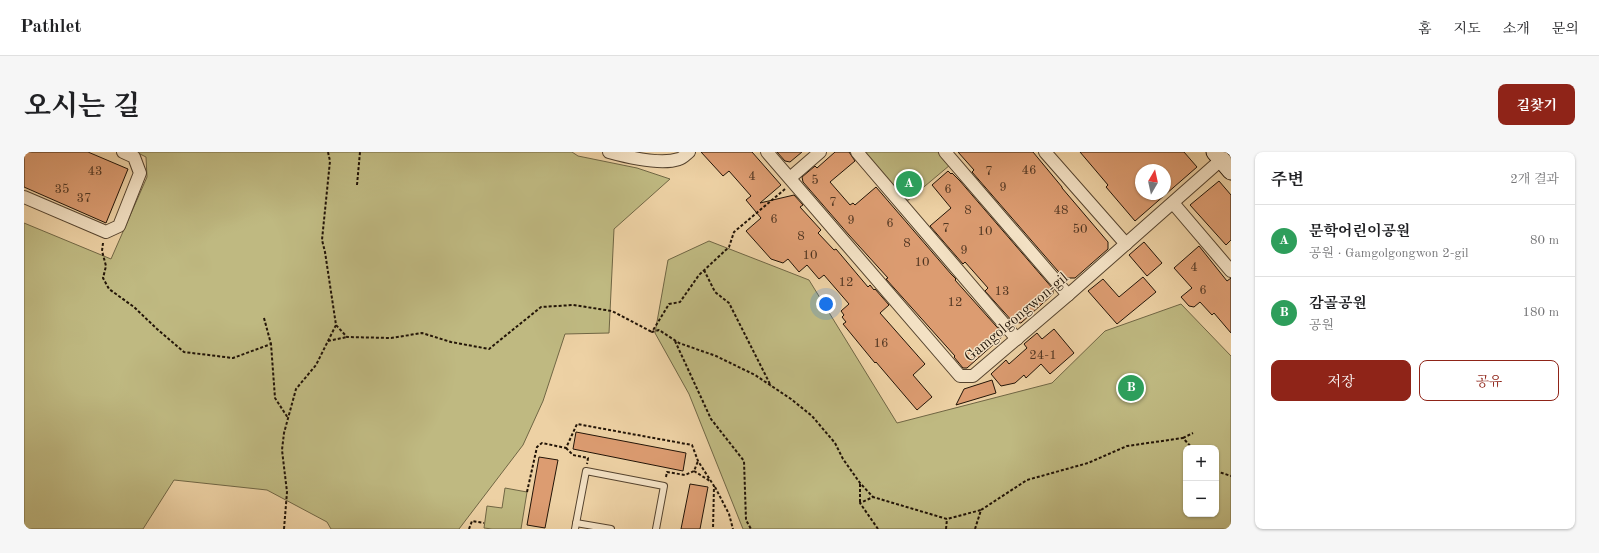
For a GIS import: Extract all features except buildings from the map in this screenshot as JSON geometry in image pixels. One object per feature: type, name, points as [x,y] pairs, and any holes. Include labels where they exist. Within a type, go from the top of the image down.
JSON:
[{"type":"street","points":[[24,197],[106,232],[119,226],[140,173],[134,157],[123,152]]},
{"type":"street","points":[[608,152],[632,158],[665,157],[680,159],[689,152]]},
{"type":"street","name":"Gamgolgongwon-gil","points":[[766,152],[960,376],[973,376],[1172,203],[1223,161]]},
{"type":"street","points":[[791,180],[820,152]]},
{"type":"street","points":[[857,152],[1017,339]]},
{"type":"street","points":[[945,152],[1068,295]]},
{"type":"street","points":[[1045,152],[1126,244]]},
{"type":"street","points":[[1172,203],[1231,271]]},
{"type":"lane","points":[[611,529],[576,526],[586,471],[664,486],[656,529]]},
{"type":"path","points":[[328,152],[330,161],[322,240],[336,325],[347,337]]},
{"type":"path","points":[[357,185],[360,152]]},
{"type":"path","points":[[652,332],[669,304],[680,302],[699,275],[729,247],[734,232],[791,180]]},
{"type":"path","points":[[106,232],[102,251],[106,266],[103,278],[109,288],[134,307],[184,352],[233,358],[271,344]]},
{"type":"path","points":[[704,270],[715,292],[729,303],[771,386]]},
{"type":"path","points":[[328,341],[347,337],[391,338],[422,333],[451,342],[489,349],[541,307],[573,305],[612,311],[652,332],[659,330],[679,343],[716,356],[755,376],[791,399],[812,416],[835,442],[843,459],[860,483],[873,497],[947,519],[981,510],[1027,480],[1088,463],[1127,446],[1183,438],[1193,433]]},
{"type":"path","points":[[264,318],[271,344],[275,398],[288,418]]},
{"type":"path","points":[[284,529],[286,492],[282,450],[288,418],[296,389],[316,365],[336,325]]},
{"type":"path","points":[[675,340],[710,419],[744,461],[746,520],[751,529]]},
{"type":"path","points":[[566,448],[577,424],[692,445],[698,461],[729,514],[734,529]]},
{"type":"path","points":[[1183,438],[1189,445]]},
{"type":"path","points":[[527,492],[537,447],[542,443],[566,448],[573,455],[588,458],[586,471]]},
{"type":"path","points":[[664,486],[667,472],[685,475],[694,471],[698,461]]},
{"type":"path","points":[[694,471],[711,481]]},
{"type":"path","points":[[1219,472],[1231,476]]},
{"type":"path","points":[[860,483],[860,503],[878,529]]},
{"type":"path","points":[[712,529],[714,486]]},
{"type":"path","points":[[860,503],[873,497]]},
{"type":"path","points":[[975,529],[981,510]]},
{"type":"path","points":[[946,529],[947,519]]},
{"type":"path","points":[[469,529],[472,521],[484,523]]},
{"type":"shaded area","points":[[136,152],[572,152],[578,156],[637,168],[670,179],[614,229],[609,333],[565,334],[543,401],[523,445],[459,529],[331,529],[327,522],[267,490],[174,480],[143,529],[24,529],[24,223],[111,259],[147,177],[146,157]]},
{"type":"shaded area","points":[[862,152],[938,152],[950,165],[906,202]]},
{"type":"shaded area","points":[[709,241],[809,280],[897,423],[1052,383],[1105,331],[1181,304],[1231,356],[1231,529],[743,529],[689,394],[655,333],[668,260]]},
{"type":"shaded area","points":[[505,488],[527,492],[521,529],[484,528],[487,506],[502,508]]},
{"type":"place","name":"문학어린이공원","points":[[909,184]]},
{"type":"place","name":"감골공원","points":[[1131,388]]}]
